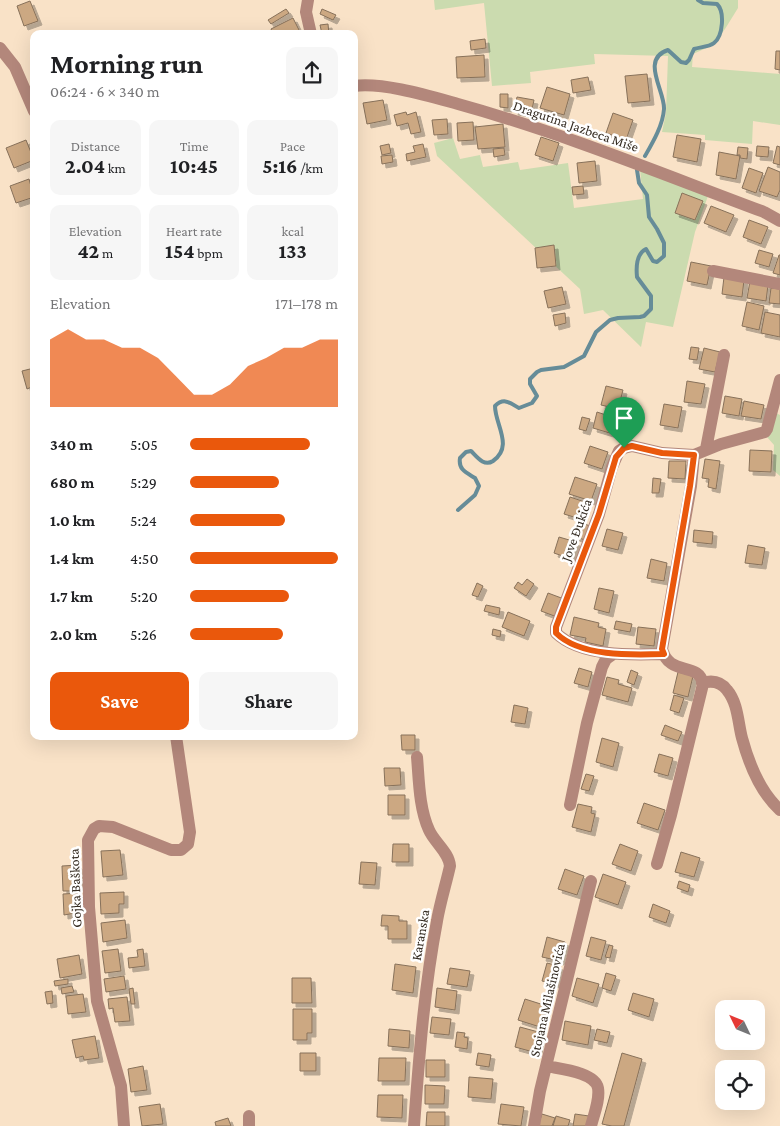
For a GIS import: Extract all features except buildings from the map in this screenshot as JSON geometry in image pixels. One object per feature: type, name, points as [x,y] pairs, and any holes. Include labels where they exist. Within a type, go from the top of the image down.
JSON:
[{"type":"street","points":[[308,0],[306,12],[310,30]]},
{"type":"street","points":[[0,48],[15,67],[30,102]]},
{"type":"street","name":"Dragutina Jazbeca Miše","points":[[358,85],[385,87],[438,98],[542,128],[764,212],[780,221]]},
{"type":"street","points":[[713,271],[780,284]]},
{"type":"street","points":[[657,864],[671,815],[702,683],[695,672],[669,663],[662,649],[690,486],[724,355]]},
{"type":"street","name":"Jove Đukića","points":[[664,654],[613,654],[582,648],[556,633],[556,627],[599,514],[616,457],[624,448],[632,446],[662,453],[700,452],[765,432],[780,380]]},
{"type":"street","points":[[570,805],[587,723],[602,667],[606,659],[613,654]]},
{"type":"street","points":[[702,683],[715,682],[721,684],[727,690],[734,706],[742,739],[752,768],[771,801],[780,810]]},
{"type":"street","name":"Gojka Baškota","points":[[124,1126],[121,1086],[97,1000],[89,907],[88,840],[94,829],[105,826],[113,827],[171,850],[181,850],[188,844],[190,832],[177,740]]},
{"type":"street","name":"Karanska","points":[[414,1126],[429,966],[450,866],[448,857],[434,840],[428,829],[417,757]]},
{"type":"street","name":"Stojana Milašinovića","points":[[534,1126],[546,1066],[591,881]]},
{"type":"street","points":[[546,1066],[587,1075],[594,1080],[598,1086],[598,1097],[591,1126]]},
{"type":"green space","points":[[434,0],[738,0],[738,8],[713,45],[693,54],[692,67],[780,74],[780,125],[753,121],[752,144],[705,140],[705,135],[662,132],[666,113],[668,56],[594,54],[595,64],[530,72],[531,83],[492,86],[484,3],[435,10]]},
{"type":"green space","points":[[453,138],[460,159],[480,155],[483,167],[518,162],[520,170],[568,163],[574,208],[643,199],[640,169],[708,196],[695,232],[673,327],[646,322],[641,347],[603,310],[584,314],[580,289],[437,156],[434,143]]},
{"type":"green space","points":[[776,413],[780,415],[780,476],[773,470],[774,445],[767,437]]},
{"type":"waterway","points":[[645,156],[660,127],[664,109],[656,76],[656,60],[660,54],[668,50],[681,62],[686,63],[694,49],[714,43],[721,30],[722,18],[717,4],[703,3],[698,0]]},
{"type":"waterway","points":[[458,510],[475,495],[479,486],[475,478],[466,473],[462,468],[460,458],[466,452],[471,451],[481,461],[490,463],[499,455],[502,449],[502,435],[495,406],[504,401],[519,408],[532,403],[537,396],[530,384],[530,379],[537,372],[564,367],[584,356],[596,332],[610,320],[644,316],[651,309],[651,296],[637,277],[637,261],[640,254],[646,249],[653,261],[657,262],[664,256],[664,243],[649,217],[647,195],[639,183],[637,170]]},
{"type":"route","points":[[632,446],[662,453],[694,455],[662,649],[664,654],[613,654],[582,648],[556,633],[556,627],[599,514],[612,467],[619,451],[624,448],[632,446]]}]
